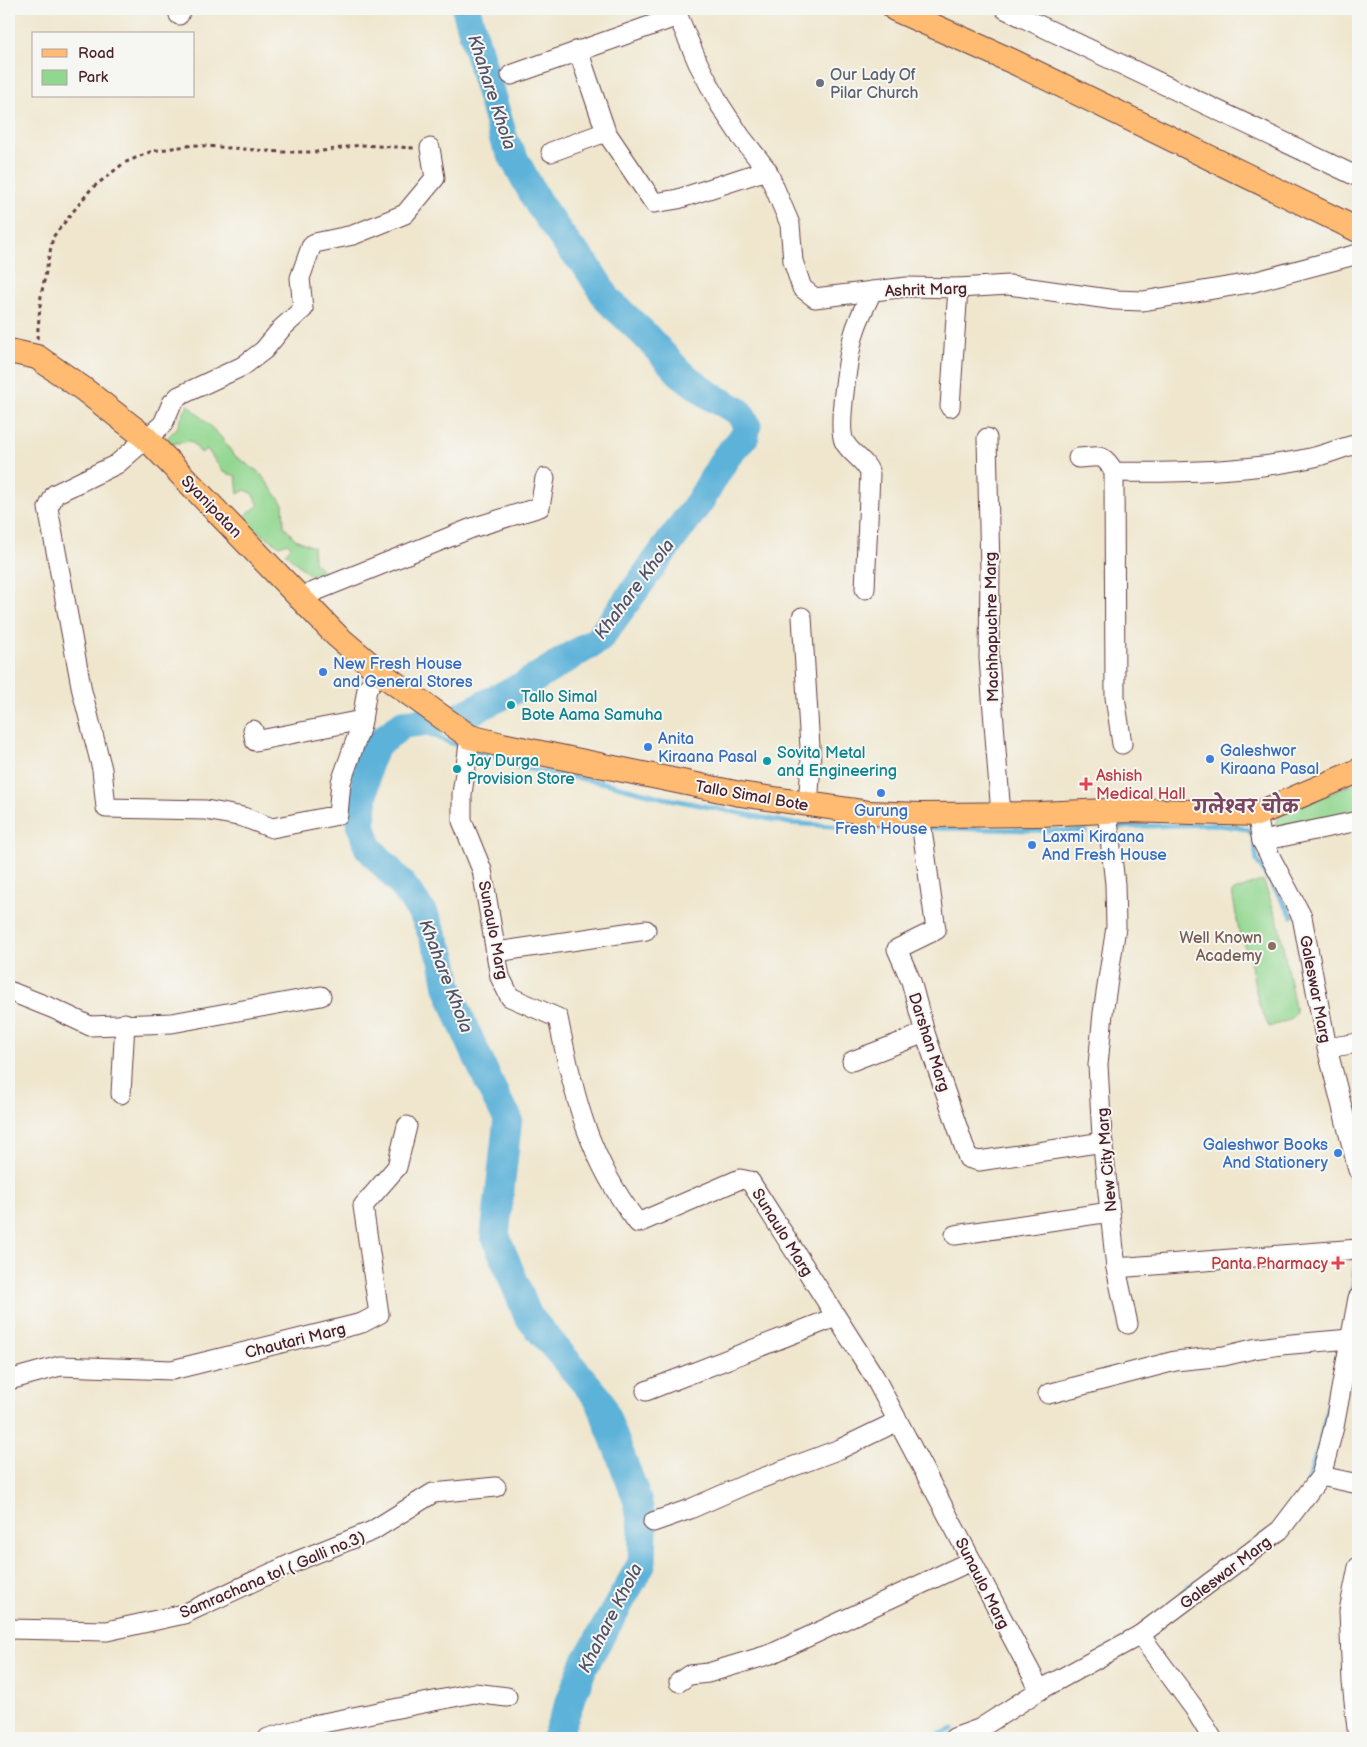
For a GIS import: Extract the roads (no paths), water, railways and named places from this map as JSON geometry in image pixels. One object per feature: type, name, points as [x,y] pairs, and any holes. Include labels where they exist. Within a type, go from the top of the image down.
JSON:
[{"type":"main road","points":[[895,9],[1014,62],[1358,230]]},
{"type":"main road","name":"Syanipatan","points":[[9,351],[37,357],[82,388],[146,438],[338,636],[378,672],[398,687]]},
{"type":"main road","name":"Tallo Simal Bote","points":[[398,687],[464,732],[502,745],[740,794],[870,813],[1001,815],[1107,811],[1257,814],[1358,771]]},
{"type":"street","points":[[1005,9],[1358,177]]},
{"type":"street","points":[[511,74],[676,12]]},
{"type":"street","name":"Ashrit Marg","points":[[676,12],[698,63],[720,104],[741,137],[767,170],[790,224],[793,261],[802,288],[814,298],[907,287],[958,288],[1010,285],[1115,300],[1143,301],[1250,283],[1358,254]]},
{"type":"street","points":[[578,50],[606,132],[654,203],[678,199],[767,170]]},
{"type":"street","points":[[551,152],[606,132]]},
{"type":"street","points":[[378,672],[367,689],[362,720],[341,782],[338,815],[272,828],[243,817],[206,810],[106,808],[102,769],[82,691],[48,508],[55,494],[117,464],[163,424],[172,403],[179,396],[243,366],[264,350],[282,328],[303,309],[300,278],[311,247],[315,244],[353,235],[405,214],[435,178],[430,148]]},
{"type":"street","points":[[950,407],[958,288]]},
{"type":"street","points":[[865,590],[870,474],[868,468],[844,441],[844,396],[854,334],[872,291]]},
{"type":"street","name":"Machhapuchre Marg","points":[[987,438],[990,570],[989,658],[1001,815]]},
{"type":"street","points":[[1114,472],[1156,473],[1263,465],[1311,458],[1358,444]]},
{"type":"street","points":[[1078,458],[1101,456],[1107,459],[1114,472],[1115,697],[1122,744]]},
{"type":"street","points":[[301,597],[472,528],[540,507],[545,478]]},
{"type":"street","points":[[802,617],[811,764],[808,805]]},
{"type":"street","points":[[253,730],[255,741],[362,720]]},
{"type":"street","name":"Sunaulo Marg","points":[[464,732],[462,821],[482,870],[500,977],[510,997],[558,1018],[568,1067],[592,1147],[620,1200],[638,1223],[740,1180],[750,1181],[874,1376],[1040,1690]]},
{"type":"street","name":"New City Marg","points":[[1107,811],[1115,884],[1116,927],[1103,1013],[1098,1065],[1103,1142],[1116,1268],[1128,1324]]},
{"type":"street","name":"Galeswar Marg","points":[[1257,814],[1262,841],[1302,917],[1326,1048],[1358,1170]]},
{"type":"street","name":"Darshan Marg","points":[[920,815],[936,930],[897,949],[911,981],[925,1033],[968,1158],[979,1160],[1103,1142]]},
{"type":"street","points":[[1262,841],[1358,821]]},
{"type":"street","points":[[496,952],[646,930]]},
{"type":"street","points":[[9,991],[90,1026],[125,1023],[172,1023],[321,996]]},
{"type":"street","points":[[121,1094],[125,1023]]},
{"type":"street","points":[[852,1061],[925,1033]]},
{"type":"street","points":[[1326,1048],[1358,1043]]},
{"type":"street","name":"Chautari Marg","points":[[9,1380],[60,1366],[172,1370],[362,1323],[379,1314],[363,1206],[397,1167],[407,1126]]},
{"type":"street","points":[[955,1235],[1110,1212]]},
{"type":"street","points":[[1116,1268],[1358,1249]]},
{"type":"street","name":"Galeswar Marg","points":[[954,1738],[979,1729],[1040,1690],[1140,1635],[1280,1530],[1321,1476],[1334,1427],[1354,1334],[1358,1298]]},
{"type":"street","points":[[646,1391],[836,1317]]},
{"type":"street","points":[[1048,1394],[1176,1361],[1224,1356],[1253,1349],[1354,1334]]},
{"type":"street","points":[[653,1522],[840,1449],[898,1421]]},
{"type":"street","points":[[1321,1476],[1358,1484]]},
{"type":"street","name":"Samrachana tol ( Galli no.3)","points":[[9,1630],[107,1631],[184,1614],[297,1561],[372,1531],[433,1493],[496,1487]]},
{"type":"street","points":[[679,1682],[689,1675],[708,1673],[771,1654],[971,1561]]},
{"type":"street","points":[[1358,1567],[1349,1610],[1352,1682],[1358,1738]]},
{"type":"street","points":[[1140,1635],[1194,1708],[1212,1738]]},
{"type":"street","points":[[268,1738],[318,1724],[474,1693],[506,1697]]},
{"type":"waterway","name":"Khahare Khola","points":[[466,9],[504,140],[538,203],[570,248],[586,265],[608,300],[643,333],[680,373],[712,397],[738,411],[747,425],[745,436],[726,457],[700,501],[599,639],[524,685],[457,718],[403,724],[376,745],[367,765],[361,824],[368,847],[401,883],[424,915],[443,960],[448,987],[462,1023],[497,1100],[508,1118],[495,1235],[528,1316],[599,1399],[637,1499],[643,1528],[642,1563],[584,1665],[556,1738]]},
{"type":"waterway","points":[[403,724],[461,747]]},
{"type":"waterway","points":[[473,751],[503,759],[513,766],[605,783],[664,798],[789,823],[873,829],[912,828]]},
{"type":"waterway","points":[[1119,827],[1211,824],[1247,829],[1254,836],[1257,861],[1292,916]]},
{"type":"waterway","points":[[926,828],[1086,831]]},
{"type":"waterway","points":[[1351,1172],[1358,1216]]},
{"type":"waterway","points":[[1351,1297],[1357,1253]]},
{"type":"waterway","points":[[1336,1369],[1339,1343]]},
{"type":"waterway","points":[[1308,1480],[1320,1444],[1334,1380]]},
{"type":"waterway","points":[[1182,1593],[1197,1582]]},
{"type":"waterway","points":[[930,1738],[953,1729]]},
{"type":"place","name":"Our Lady Of Pilar Church","points":[[820,83]]},
{"type":"place","name":"New Fresh House and General Stores","points":[[323,672]]},
{"type":"place","name":"Tallo Simal Bote Aama Samuha","points":[[511,705]]},
{"type":"place","name":"Anita Kiraana Pasal","points":[[648,747]]},
{"type":"place","name":"Galeshwor Kiraana Pasal","points":[[1210,759]]},
{"type":"place","name":"Sovita Metal and Engineering","points":[[767,761]]},
{"type":"place","name":"Jay Durga Provision Store","points":[[457,769]]},
{"type":"place","name":"Ashish Medical Hall","points":[[1086,784]]},
{"type":"place","name":"Gurung Fresh House","points":[[881,793]]},
{"type":"place","name":"Laxmi Kiraana And Fresh House","points":[[1032,845]]},
{"type":"place","name":"Well Known Academy","points":[[1272,946]]},
{"type":"place","name":"Galeshwor Books And Stationery","points":[[1338,1153]]},
{"type":"place","name":"Panta Pharmacy","points":[[1338,1263]]},
{"type":"district","name":"गलेश्वर चोक","points":[[1246,807]]}]
